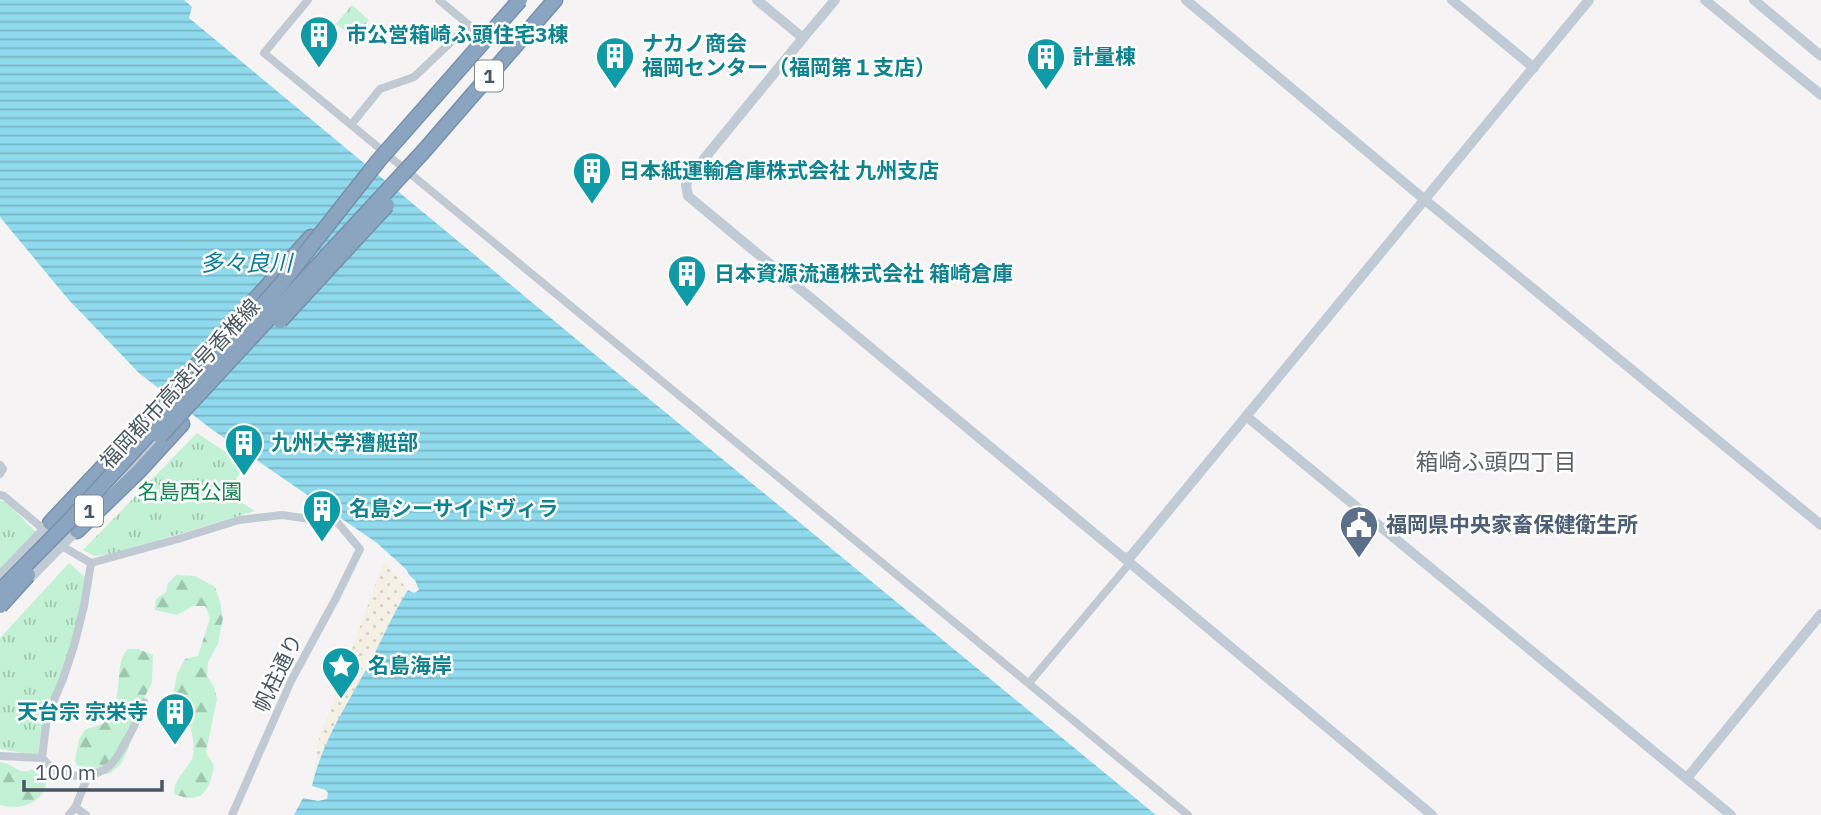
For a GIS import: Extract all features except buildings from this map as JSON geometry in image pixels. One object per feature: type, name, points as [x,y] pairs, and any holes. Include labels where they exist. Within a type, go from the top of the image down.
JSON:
[{"type":"highway","name":"福岡都市高速1号香椎線","points":[[0,591],[70,520],[170,411],[282,283],[379,160],[520,0]]},
{"type":"highway","name":"福岡都市高速1号香椎線","points":[[0,607],[243,349],[423,152],[555,0]]},
{"type":"highway","points":[[47,526],[318,281],[392,198],[423,152]]},
{"type":"highway","points":[[77,531],[139,471],[171,414],[379,160]]},
{"type":"street","points":[[308,0],[264,53],[1188,815]]},
{"type":"street","points":[[439,0],[489,42]]},
{"type":"street","points":[[396,147],[526,0]]},
{"type":"street","points":[[408,158],[546,0]]},
{"type":"street","points":[[757,0],[803,38]]},
{"type":"street","points":[[835,0],[690,176],[686,186],[688,196],[1432,815]]},
{"type":"street","points":[[1186,0],[1821,525]]},
{"type":"street","points":[[1451,0],[1534,68]]},
{"type":"street","points":[[1029,683],[1588,0]]},
{"type":"street","points":[[1705,0],[1821,95]]},
{"type":"street","points":[[1754,0],[1821,56]]},
{"type":"street","points":[[351,125],[380,89],[414,77],[469,25]]},
{"type":"street","points":[[1247,416],[1731,815]]},
{"type":"street","points":[[0,466],[3,469],[0,474]]},
{"type":"street","points":[[0,495],[47,526],[61,546],[91,563],[85,606],[74,646],[47,717],[42,758]]},
{"type":"street","name":"帆柱通り","points":[[91,563],[179,543],[239,520],[282,515],[338,523],[360,549],[291,681],[232,815]]},
{"type":"street","points":[[0,576],[47,526]]},
{"type":"street","points":[[0,607],[77,531]]},
{"type":"street","points":[[1687,778],[1821,614]]},
{"type":"street","points":[[86,815],[72,811],[87,778],[110,766],[137,721],[144,702]]},
{"type":"street","points":[[0,756],[42,758],[56,772],[87,778]]},
{"type":"green space","points":[[352,5],[369,20],[354,38],[336,24]]},
{"type":"green space","name":"名島西公園","points":[[197,433],[245,465],[227,493],[255,511],[113,554],[94,556],[83,550]]},
{"type":"green space","points":[[0,500],[7,503],[36,532],[0,570]]},
{"type":"green space","points":[[69,563],[86,578],[83,604],[61,677],[44,714],[39,756],[0,749],[0,638]]},
{"type":"green space","points":[[176,575],[195,576],[215,587],[223,618],[218,644],[208,662],[207,676],[217,699],[206,752],[214,766],[207,789],[198,797],[191,798],[174,794],[178,780],[193,755],[190,725],[170,710],[177,674],[185,659],[198,656],[210,618],[205,606],[193,606],[177,615],[155,610],[156,599],[166,592],[168,583]]},
{"type":"green space","points":[[128,649],[138,649],[153,655],[152,683],[134,717],[128,749],[121,764],[109,774],[86,774],[79,771],[75,761],[79,739],[86,729],[103,724],[116,699],[120,665]]},
{"type":"green space","points":[[0,762],[22,771],[38,766],[46,782],[40,796],[23,806],[0,805]]},
{"type":"sand","name":"名島海岸","points":[[384,561],[408,590],[317,765],[312,786],[318,742]]},
{"type":"water","name":"多々良川","points":[[0,0],[184,0],[192,7],[189,18],[1156,815],[294,815],[303,798],[318,801],[327,799],[326,790],[312,786],[328,739],[402,599],[408,590],[414,593],[419,590],[406,569],[377,543],[210,428],[139,373],[68,299],[0,217]]},
{"type":"place","name":"市公営箱崎ふ頭住宅3棟","points":[[319,69]]},
{"type":"place","name":"ナカノ商会 福岡センター（福岡第１支店）","points":[[615,90]]},
{"type":"place","name":"計量棟","points":[[1046,91]]},
{"type":"place","name":"日本紙運輸倉庫株式会社 九州支店","points":[[592,205]]},
{"type":"place","name":"日本資源流通株式会社 箱崎倉庫","points":[[687,308]]},
{"type":"place","name":"九州大学漕艇部","points":[[244,477]]},
{"type":"place","name":"名島シーサイドヴィラ","points":[[322,543]]},
{"type":"place","name":"福岡県中央家畜保健衛生所","points":[[1359,559]]},
{"type":"place","name":"名島海岸","points":[[341,700]]},
{"type":"place","name":"天台宗 宗栄寺","points":[[175,746]]},
{"type":"district","name":"箱崎ふ頭四丁目","points":[[1496,462]]}]
